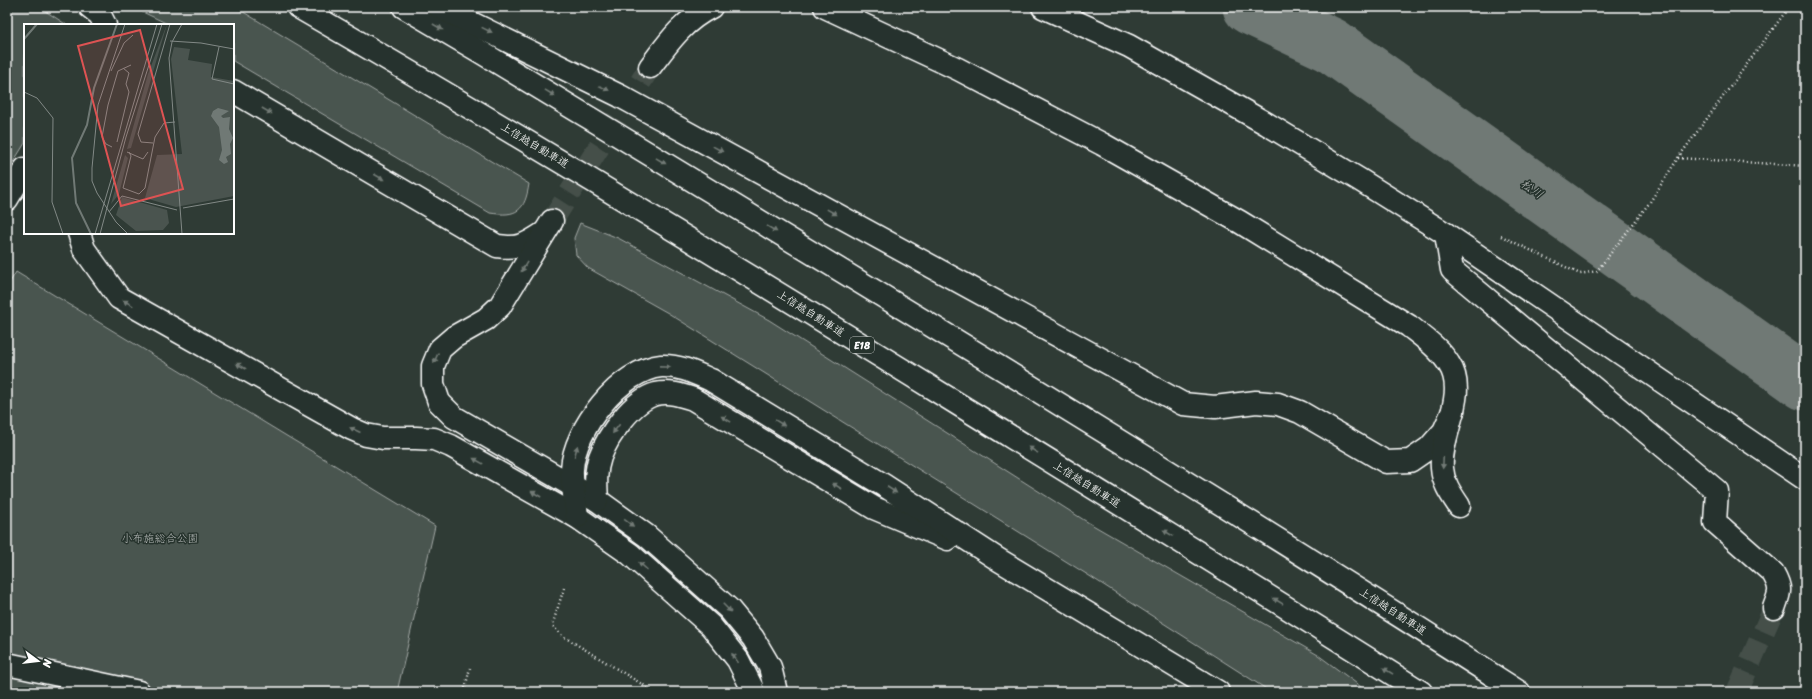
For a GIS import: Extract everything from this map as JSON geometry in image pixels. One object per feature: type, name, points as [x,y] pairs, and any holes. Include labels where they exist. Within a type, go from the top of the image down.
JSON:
[{"type":"main road","points":[[90,7],[100,15],[104,24]]},
{"type":"main road","name":"上信越自動車道","points":[[298,7],[452,96],[713,253],[1276,600],[1420,691]]},
{"type":"main road","name":"上信越自動車道","points":[[404,7],[480,51],[1031,386],[1311,559],[1519,692]]},
{"type":"main road","points":[[440,7],[620,96],[1183,404],[1216,407],[1256,402],[1278,404],[1300,412],[1386,462],[1410,461],[1429,448],[1444,431],[1453,411]]},
{"type":"main road","points":[[650,67],[674,34],[700,12],[711,7]]},
{"type":"main road","points":[[825,7],[958,69],[1102,144],[1240,222],[1409,326],[1434,346],[1450,364],[1457,388],[1453,411],[1444,442],[1442,468],[1446,487],[1459,506]]},
{"type":"main road","points":[[1043,7],[1129,46],[1233,104],[1354,176],[1446,234],[1805,479]]},
{"type":"main road","points":[[234,92],[497,246],[513,249],[529,243],[548,227],[500,306],[486,320],[454,337],[440,348],[433,366],[433,384],[440,402],[454,416],[574,485],[647,536],[729,609],[753,638],[770,667],[776,692]]},
{"type":"main road","points":[[7,199],[24,171]]},
{"type":"main road","points":[[79,234],[84,249],[119,298],[352,429],[366,435],[383,438],[416,438],[440,442],[451,446],[577,517],[630,554],[711,626],[738,660],[753,692]]},
{"type":"main road","points":[[1446,234],[1452,270],[1717,491],[1715,522],[1773,573],[1780,591],[1774,608]]},
{"type":"main road","points":[[577,517],[572,469],[577,446],[588,424],[602,403],[618,387],[638,373],[661,366],[684,369],[711,380],[885,486],[1000,560],[1218,692]]},
{"type":"main road","points":[[597,500],[595,478],[600,457],[612,434],[626,415],[641,402],[656,394],[674,393],[693,399],[874,508],[1000,560]]},
{"type":"main road","points":[[7,664],[139,692]]},
{"type":"path","points":[[1493,233],[1580,274],[1597,271],[1650,202],[1678,158],[1789,7]]},
{"type":"path","points":[[1678,158],[1805,166]]},
{"type":"path","points":[[564,588],[553,626],[561,635],[655,692]]},
{"type":"path","points":[[464,692],[470,668]]},
{"type":"path","points":[[525,692],[532,692]]},
{"type":"green space","points":[[7,7],[39,7],[65,24],[24,24],[24,145],[7,172]]},
{"type":"green space","points":[[132,7],[235,7],[529,184],[522,206],[513,213],[490,213],[234,62],[234,24],[168,24]]},
{"type":"green space","points":[[580,223],[618,238],[769,320],[1084,520],[1318,655],[1368,692],[1271,692],[1088,575],[668,313],[588,268],[576,255],[574,238]]},
{"type":"green space","name":"小布施総合公園","points":[[16,272],[435,526],[397,692],[7,692],[7,287]]},
{"type":"waterway","name":"松川","points":[[1250,7],[1331,45],[1805,383]]},
{"type":"tunnel","points":[[552,221],[650,67]]},
{"type":"tunnel","points":[[1737,692],[1774,608]]}]
